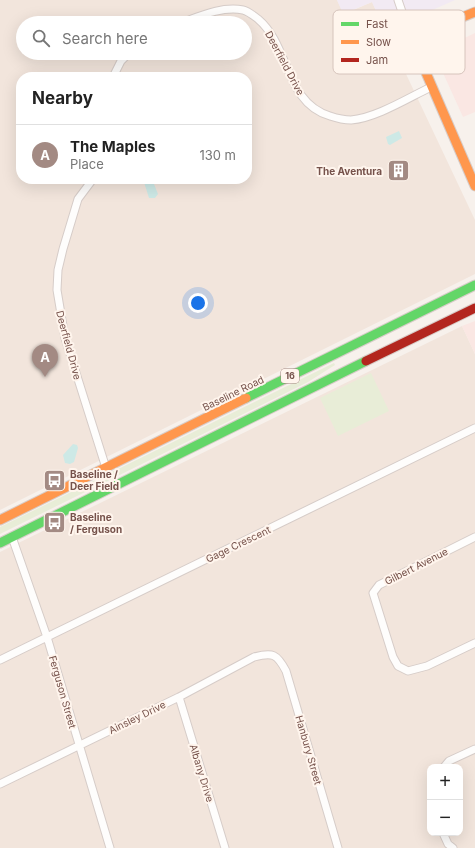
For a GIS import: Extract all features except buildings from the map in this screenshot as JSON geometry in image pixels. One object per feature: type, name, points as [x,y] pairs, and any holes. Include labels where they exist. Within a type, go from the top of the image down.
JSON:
[{"type":"main road","points":[[465,16],[475,12]]},
{"type":"main road","points":[[427,75],[475,186]]},
{"type":"main road","name":"Baseline Road","points":[[0,520],[475,285]]},
{"type":"main road","name":"16","points":[[0,543],[320,383],[475,308]]},
{"type":"street","points":[[398,0],[401,10]]},
{"type":"street","name":"Deerfield Drive","points":[[201,16],[228,10],[244,10],[254,16],[273,35],[295,86],[307,103],[325,114],[349,120],[366,117],[432,87]]},
{"type":"street","points":[[116,72],[122,60]]},
{"type":"street","name":"Deerfield Drive","points":[[89,184],[78,199],[58,270],[57,290],[65,338],[106,468]]},
{"type":"street","name":"Gage Crescent","points":[[0,660],[475,428]]},
{"type":"street","name":"Ferguson Street","points":[[12,537],[47,637],[78,746],[110,848]]},
{"type":"street","name":"Gilbert Avenue","points":[[475,537],[379,585],[373,593],[391,653],[398,666],[408,671],[427,666],[475,643]]},
{"type":"street","name":"Ainsley Drive","points":[[0,784],[179,697],[254,657],[266,654],[275,655]]},
{"type":"street","name":"Hanbury Street","points":[[275,655],[280,660],[286,671],[338,848]]},
{"type":"street","name":"Albany Drive","points":[[179,697],[225,848]]},
{"type":"street","points":[[446,764],[449,761],[475,749]]},
{"type":"street","points":[[444,836],[448,844],[452,848]]},
{"type":"shaded area","points":[[0,0],[337,0],[342,10],[333,10],[333,74],[406,74],[475,220],[475,274],[0,510]]},
{"type":"shaded area","points":[[337,0],[455,0],[432,10],[376,10],[372,2],[353,10],[341,10]]},
{"type":"shaded area","points":[[372,2],[376,10],[353,10]]},
{"type":"shaded area","points":[[475,33],[475,112],[463,117],[444,74],[465,74],[465,38]]},
{"type":"shaded area","points":[[475,321],[475,354],[462,326]]},
{"type":"shaded area","points":[[462,326],[475,354],[475,848],[0,848],[0,552]]},
{"type":"green space","points":[[334,363],[335,365],[308,382],[0,534],[0,527]]},
{"type":"green space","points":[[371,373],[389,411],[338,436],[320,398]]},
{"type":"water","points":[[399,131],[402,138],[390,145],[388,144],[386,137]]},
{"type":"water","points":[[145,184],[154,184],[158,194],[155,198],[149,198]]},
{"type":"water","points":[[73,444],[77,445],[78,448],[74,462],[70,464],[65,463],[63,455]]},
{"type":"traffic: fast","points":[[246,398],[475,285]]},
{"type":"traffic: fast","points":[[0,543],[366,361]]},
{"type":"traffic: slow","points":[[465,16],[475,12]]},
{"type":"traffic: slow","points":[[427,74],[475,186]]},
{"type":"traffic: slow","points":[[0,520],[246,398]]},
{"type":"traffic: jam","points":[[366,361],[475,308]]},
{"type":"place","name":"The Aventura","points":[[398,171]]},
{"type":"place","name":"The Maples","points":[[45,377]]},
{"type":"place","name":"Baseline / Deer Field","points":[[55,480]]},
{"type":"place","name":"Baseline / Ferguson","points":[[55,523]]}]
